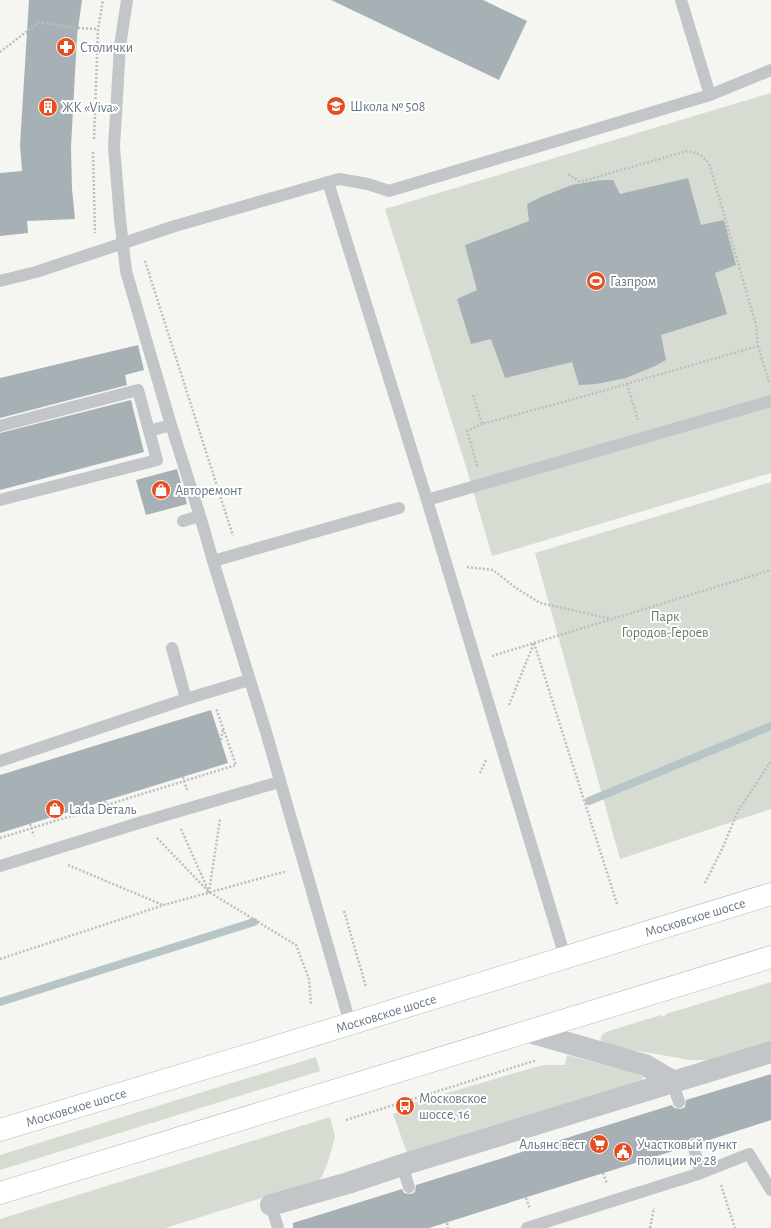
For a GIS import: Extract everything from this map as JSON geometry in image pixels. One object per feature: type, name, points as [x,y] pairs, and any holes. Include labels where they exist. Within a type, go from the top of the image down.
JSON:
[{"type":"main road","name":"Московское шоссе","points":[[0,1130],[771,894]]},
{"type":"main road","points":[[0,1193],[771,957]]},
{"type":"street","points":[[529,1032],[646,1065],[672,1081]]},
{"type":"street","points":[[271,1205],[348,1183],[672,1081],[771,1052]]},
{"type":"lane","points":[[127,0],[120,46],[114,147],[122,244],[126,271],[171,425],[266,732],[279,782],[350,1023]]},
{"type":"lane","points":[[681,0],[710,95]]},
{"type":"lane","points":[[0,281],[36,272],[176,226],[339,178],[368,184],[389,191],[710,95],[771,70]]},
{"type":"lane","points":[[328,182],[427,500],[565,957]]},
{"type":"lane","points":[[0,426],[138,390],[157,460],[0,500]]},
{"type":"lane","points":[[427,500],[771,401]]},
{"type":"lane","points":[[149,431],[171,425]]},
{"type":"lane","points":[[213,561],[399,508]]},
{"type":"lane","points":[[183,521],[200,516]]},
{"type":"lane","points":[[172,648],[186,699]]},
{"type":"lane","points":[[0,761],[210,691],[249,680]]},
{"type":"lane","points":[[0,866],[173,812],[279,782]]},
{"type":"lane","points":[[672,1081],[679,1102]]},
{"type":"lane","points":[[693,1145],[701,1173]]},
{"type":"lane","points":[[528,1228],[701,1173],[749,1154],[771,1190]]},
{"type":"lane","points":[[402,1165],[409,1187]]},
{"type":"lane","points":[[271,1205],[278,1228]]},
{"type":"path","points":[[0,52],[39,22],[76,28],[98,29]]},
{"type":"path","points":[[568,174],[580,182],[687,151],[696,152],[705,158],[710,166],[756,325],[758,346],[771,389]]},
{"type":"path","points":[[141,238],[146,264],[238,554]]},
{"type":"path","points":[[475,470],[477,465],[467,431],[482,424],[758,346]]},
{"type":"path","points":[[627,384],[644,437]]},
{"type":"path","points":[[473,395],[482,424]]},
{"type":"path","points":[[446,565],[476,567],[492,570],[516,588],[540,603],[612,619]]},
{"type":"path","points":[[476,661],[771,570]]},
{"type":"path","points":[[534,643],[618,904]]},
{"type":"path","points":[[0,838],[236,765],[210,691]]},
{"type":"path","points":[[221,740],[223,726]]},
{"type":"path","points":[[705,883],[722,849],[738,811],[771,761]]},
{"type":"path","points":[[209,892],[223,797]]},
{"type":"path","points":[[173,812],[209,892]]},
{"type":"path","points":[[142,822],[209,892],[296,945],[309,979],[311,1004]]},
{"type":"path","points":[[41,854],[164,905]]},
{"type":"path","points":[[0,959],[164,905],[304,866]]},
{"type":"path","points":[[344,912],[366,987]]},
{"type":"path","points":[[346,1120],[540,1060]]},
{"type":"path","points":[[719,1178],[735,1228]]},
{"type":"path","points":[[447,1222],[448,1228]]},
{"type":"green space","points":[[771,93],[771,473],[492,556],[468,473],[385,209]]},
{"type":"green space","name":"Парк Городов-Героев","points":[[771,482],[771,809],[620,859],[535,553]]},
{"type":"green space","points":[[771,982],[771,1041],[709,1060],[690,1060],[610,1046],[603,1043],[600,1039],[606,1032],[661,1015],[662,1017],[666,1014]]},
{"type":"green space","points":[[567,1055],[635,1073],[643,1077],[642,1081],[407,1153],[393,1114],[414,1106],[413,1103],[532,1068],[544,1065],[565,1065]]},
{"type":"green space","points":[[316,1057],[320,1071],[0,1170],[0,1155]]},
{"type":"green space","points":[[330,1117],[335,1137],[327,1165],[320,1180],[165,1228],[0,1228],[0,1219]]},
{"type":"building","name":"ЖК «Viva»","points":[[29,0],[82,0],[77,36],[71,147],[72,189],[75,219],[27,221],[28,233],[0,236],[0,173],[22,171],[20,145]]},
{"type":"building","points":[[331,0],[483,0],[527,21],[499,80]]},
{"type":"building","name":"Газпром","points":[[688,178],[701,225],[724,220],[736,265],[715,273],[727,314],[661,335],[666,360],[626,378],[596,384],[579,385],[572,362],[505,378],[491,339],[471,344],[457,299],[477,290],[465,245],[529,221],[527,204],[572,185],[601,180],[613,180],[620,194]]},
{"type":"building","points":[[138,345],[144,370],[125,375],[127,385],[0,418],[0,378]]},
{"type":"building","points":[[131,400],[144,452],[0,490],[0,433]]},
{"type":"building","name":"Авторемонт","points":[[177,469],[187,504],[146,515],[136,480]]},
{"type":"building","points":[[211,710],[228,763],[0,833],[0,775]]},
{"type":"building","points":[[771,1074],[771,1120],[700,1143],[695,1138],[691,1138],[686,1143],[686,1147],[429,1228],[293,1228],[293,1223],[402,1189],[404,1193],[411,1194],[415,1192],[416,1185],[672,1105],[674,1108],[681,1109],[685,1107],[686,1100]]},
{"type":"waterway","points":[[589,801],[771,726]]},
{"type":"waterway","points":[[0,1002],[254,922]]},
{"type":"place","name":"Столички","points":[[66,47]]},
{"type":"place","name":"Школа № 508","points":[[336,106]]},
{"type":"place","name":"ЖК «Viva»","points":[[48,107]]},
{"type":"place","name":"Газпром","points":[[596,281]]},
{"type":"place","name":"Авторемонт","points":[[161,490]]},
{"type":"place","name":"Lada Dеталь","points":[[55,809]]},
{"type":"place","name":"Московское шоссе, 16","points":[[405,1106]]},
{"type":"place","name":"Альянс вест","points":[[599,1144]]},
{"type":"place","name":"Участковый пункт полиции № 28","points":[[623,1152]]}]
